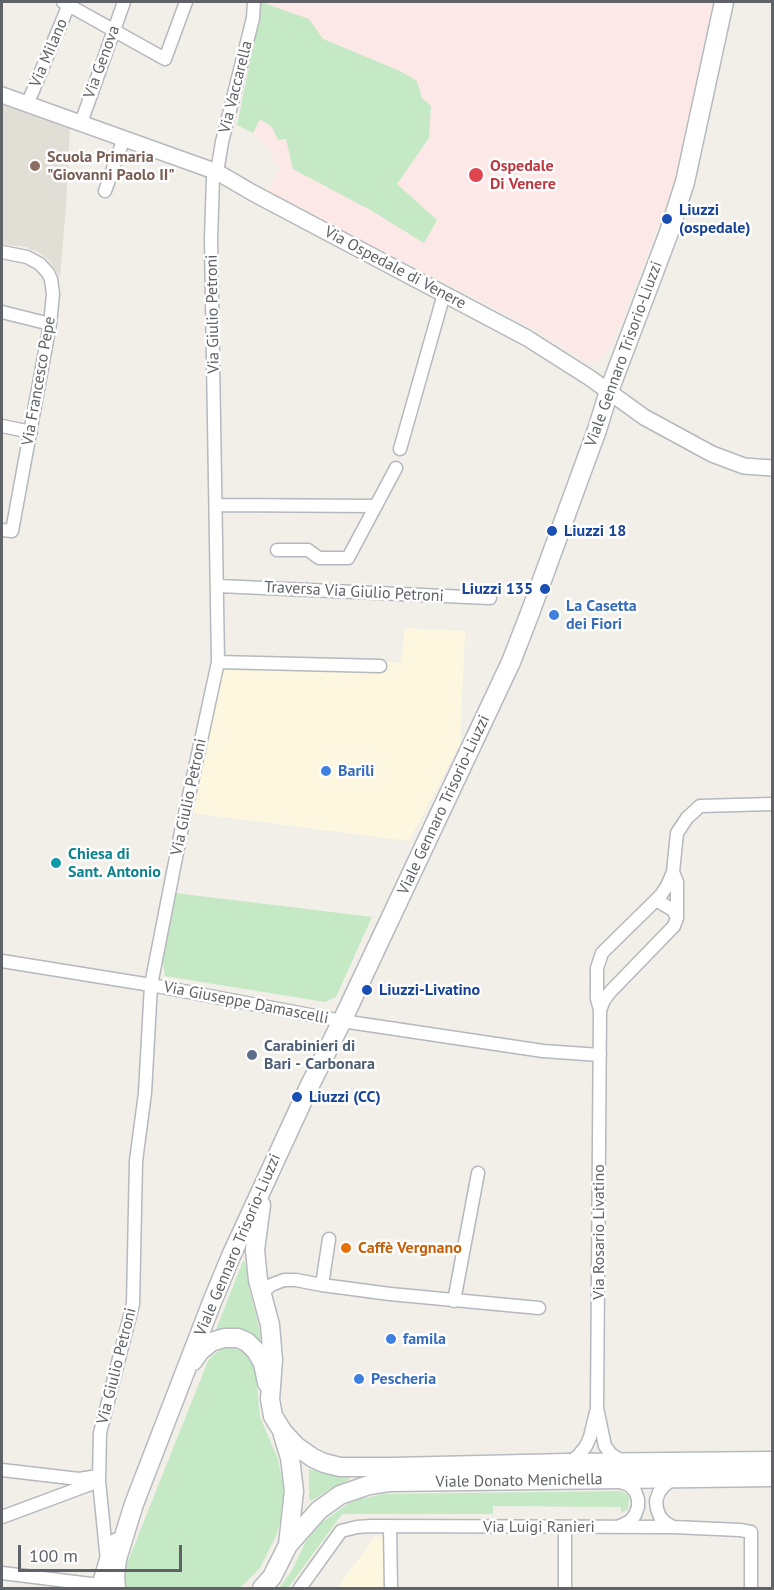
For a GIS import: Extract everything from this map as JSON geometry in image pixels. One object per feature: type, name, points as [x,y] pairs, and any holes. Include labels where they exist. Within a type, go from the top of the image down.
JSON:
[{"type":"main road","name":"Viale Gennaro Trisorio-Liuzzi","points":[[134,1504],[231,1256],[511,662],[668,235],[685,182],[724,2]]},
{"type":"main road","name":"Viale Donato Menichella","points":[[263,1190],[255,1250],[261,1294],[270,1324],[273,1360],[270,1399],[273,1416],[296,1446],[314,1458],[340,1467],[772,1461]]},
{"type":"main road","points":[[183,1377],[200,1351],[211,1342],[224,1338],[238,1338],[247,1342],[256,1351],[263,1363],[270,1399]]},
{"type":"main road","name":"Viale Donato Menichella","points":[[283,1432],[290,1458],[294,1491],[288,1545]]},
{"type":"main road","name":"Viale Donato Menichella","points":[[262,1588],[272,1577],[288,1545],[319,1509],[340,1495],[369,1485],[389,1482],[772,1478]]},
{"type":"main road","points":[[105,1587],[115,1577],[117,1559],[134,1504]]},
{"type":"street","name":"Via Genova","points":[[81,123],[124,2]]},
{"type":"street","points":[[68,3],[165,59],[186,2]]},
{"type":"street","name":"Via Vaccarella","points":[[217,172],[222,142],[253,18],[254,2]]},
{"type":"street","name":"Via Milano","points":[[27,105],[68,3]]},
{"type":"street","name":"Via Ospedale di Venere","points":[[2,95],[217,172],[527,339],[590,378],[644,417],[712,454],[744,466],[772,468]]},
{"type":"street","points":[[105,191],[124,138]]},
{"type":"street","name":"Via Giulio Petroni","points":[[107,1561],[99,1478],[100,1434],[133,1304],[136,1161],[145,1093],[151,986],[218,662],[211,239],[213,178],[217,172]]},
{"type":"street","name":"Via Francesco Pepe","points":[[2,252],[31,258],[40,264],[51,279],[53,294],[50,324],[12,531],[2,530]]},
{"type":"street","points":[[399,449],[444,294]]},
{"type":"street","points":[[2,312],[50,324]]},
{"type":"street","points":[[2,426],[31,432]]},
{"type":"street","points":[[277,550],[308,550],[320,558],[348,558],[396,468]]},
{"type":"street","points":[[216,505],[376,506]]},
{"type":"street","name":"Traversa Via Giulio Petroni","points":[[218,586],[489,598]]},
{"type":"street","points":[[218,662],[380,666]]},
{"type":"street","name":"Via Rosario Livatino","points":[[597,1408],[600,1010],[597,999],[597,968],[602,953],[656,900],[667,886],[673,872],[677,833],[687,818],[700,806],[772,804]]},
{"type":"street","points":[[600,1010],[611,991],[674,926],[677,918],[677,882],[673,872]]},
{"type":"street","points":[[656,900],[673,910],[677,918]]},
{"type":"street","name":"Via Giuseppe Damascelli","points":[[2,960],[342,1021]]},
{"type":"street","points":[[342,1021],[543,1051],[600,1055]]},
{"type":"street","points":[[454,1301],[478,1173]]},
{"type":"street","points":[[322,1285],[329,1239]]},
{"type":"street","points":[[256,1264],[274,1277],[285,1280],[390,1294],[539,1308]]},
{"type":"street","points":[[261,1294],[271,1285],[285,1280]]},
{"type":"street","points":[[597,1408],[605,1446],[611,1454],[626,1463]]},
{"type":"street","points":[[567,1463],[578,1456],[586,1446],[597,1408]]},
{"type":"street","points":[[2,1470],[79,1479],[99,1478]]},
{"type":"street","points":[[2,1516],[99,1478]]},
{"type":"street","points":[[673,1527],[660,1517],[656,1501],[664,1485],[679,1478]]},
{"type":"street","points":[[614,1480],[629,1485],[635,1491],[638,1499],[635,1515],[623,1526],[615,1527]]},
{"type":"street","name":"Viale Gennaro Trisorio-Liuzzi","points":[[105,1587],[107,1561],[134,1504]]},
{"type":"street","name":"Via Luigi Ranieri","points":[[300,1588],[341,1531],[372,1526],[673,1527],[740,1530],[750,1532],[751,1588]]},
{"type":"street","points":[[390,1527],[391,1588]]},
{"type":"street","points":[[565,1527],[565,1588]]},
{"type":"street","points":[[2,1573],[105,1587]]},
{"type":"shaded area","name":"Ospedale Di Venere","points":[[261,2],[713,2],[678,168],[669,198],[622,321],[604,355],[591,362],[582,360],[533,328],[268,191],[281,164],[273,163],[272,152],[253,133],[237,125]]},
{"type":"shaded area","name":"Scuola Primaria \"Giovanni Paolo II\"","points":[[2,104],[70,126],[60,277],[48,259],[39,253],[26,247],[2,244]]},
{"type":"shaded area","points":[[405,628],[465,631],[460,744],[409,841],[192,813],[222,667],[387,671],[388,662],[401,663]]},
{"type":"shaded area","points":[[387,1536],[387,1588],[337,1588],[375,1537]]},
{"type":"green space","points":[[261,2],[309,19],[323,39],[400,71],[417,81],[422,98],[431,106],[429,138],[397,184],[437,220],[424,243],[372,211],[293,169],[286,139],[278,140],[272,127],[260,119],[253,133],[237,125]]},
{"type":"green space","points":[[175,893],[372,917],[336,997],[325,1002],[165,976],[162,957]]},
{"type":"green space","points":[[243,1261],[245,1261],[261,1339],[259,1341],[215,1332]]},
{"type":"green space","points":[[223,1348],[243,1351],[255,1367],[260,1417],[278,1459],[283,1485],[283,1510],[276,1536],[260,1568],[240,1588],[126,1588],[126,1566],[208,1361]]},
{"type":"green space","points":[[309,1469],[349,1477],[349,1480],[311,1501],[309,1499]]},
{"type":"green space","points":[[621,1491],[628,1495],[629,1500],[628,1509],[621,1513],[621,1507],[493,1506],[493,1514],[342,1514],[288,1588],[279,1588],[291,1572],[306,1541],[321,1523],[349,1503],[361,1499],[383,1494]]},
{"type":"place","name":"Scuola Primaria \"Giovanni Paolo II\"","points":[[35,166]]},
{"type":"place","name":"Ospedale Di Venere","points":[[476,175]]},
{"type":"place","name":"Liuzzi (ospedale)","points":[[667,219]]},
{"type":"place","name":"Liuzzi 18","points":[[552,531]]},
{"type":"place","name":"Liuzzi 135","points":[[545,589]]},
{"type":"place","name":"La Casetta dei Fiori","points":[[554,615]]},
{"type":"place","name":"Barili","points":[[326,771]]},
{"type":"place","name":"Chiesa di Sant. Antonio","points":[[56,863]]},
{"type":"place","name":"Liuzzi-Livatino","points":[[367,990]]},
{"type":"place","name":"Carabinieri di Bari - Carbonara","points":[[252,1055]]},
{"type":"place","name":"Liuzzi (CC)","points":[[297,1097]]},
{"type":"place","name":"Caffè Vergnano","points":[[346,1248]]},
{"type":"place","name":"famila","points":[[391,1339]]},
{"type":"place","name":"Pescheria","points":[[359,1379]]}]
